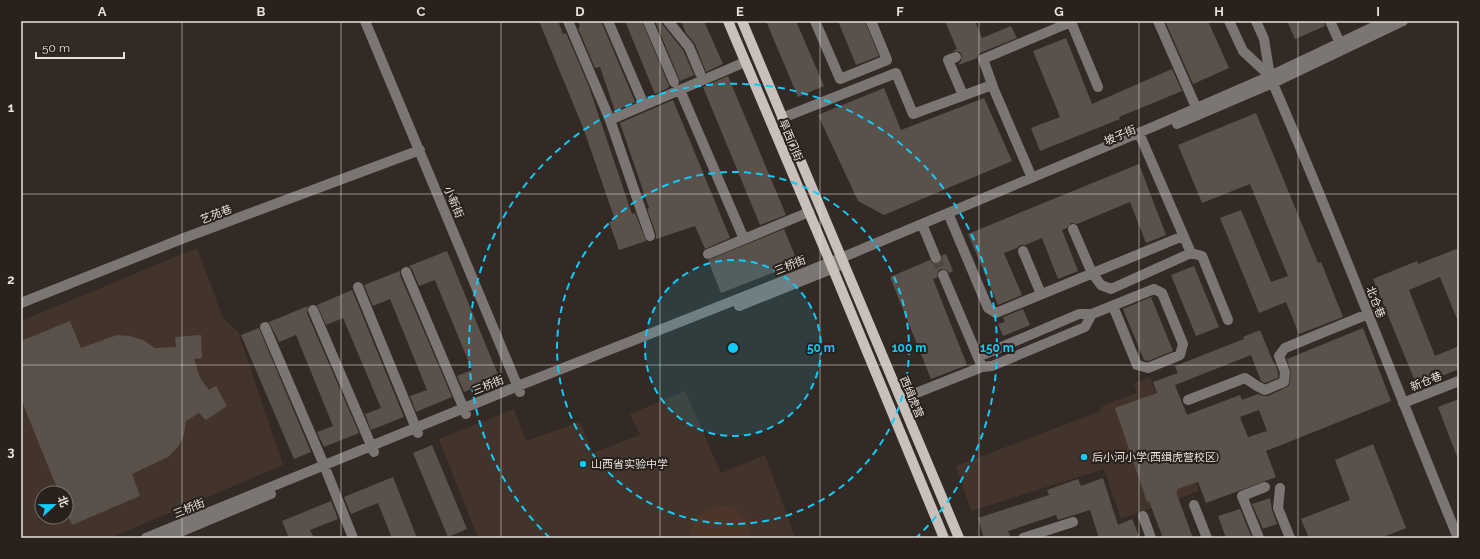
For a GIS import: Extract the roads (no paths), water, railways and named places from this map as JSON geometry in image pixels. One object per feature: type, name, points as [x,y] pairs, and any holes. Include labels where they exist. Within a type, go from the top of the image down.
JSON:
[{"type":"main road","name":"旱西门街","points":[[728,21],[831,266]]},
{"type":"main road","name":"旱西门街","points":[[742,21],[842,261]]},
{"type":"main road","name":"西缉虎营","points":[[842,261],[959,538]]},
{"type":"main road","points":[[831,266],[944,538]]},
{"type":"street","name":"小新街","points":[[366,21],[519,389]]},
{"type":"street","points":[[568,21],[610,120],[650,236]]},
{"type":"street","points":[[608,21],[644,105]]},
{"type":"street","points":[[648,21],[744,239]]},
{"type":"street","points":[[668,21],[689,47],[700,73]]},
{"type":"street","points":[[815,21],[840,79],[887,60],[871,21]]},
{"type":"street","points":[[1158,21],[1197,112]]},
{"type":"street","points":[[1229,21],[1242,51],[1272,80]]},
{"type":"street","points":[[1256,21],[1264,39],[1272,80]]},
{"type":"street","points":[[1330,21],[1342,46]]},
{"type":"street","name":"坡子街","points":[[1342,46],[1386,21]]},
{"type":"street","name":"坡子街","points":[[842,261],[1272,80],[1342,46],[1403,21]]},
{"type":"street","points":[[1032,178],[982,59],[1071,22],[1098,87]]},
{"type":"street","points":[[956,57],[948,60],[963,95]]},
{"type":"street","points":[[610,120],[644,105],[677,86],[745,62]]},
{"type":"street","points":[[782,118],[896,73],[913,114],[992,84],[993,86]]},
{"type":"street","name":"北仓巷","points":[[1272,80],[1330,216],[1403,403],[1458,538]]},
{"type":"street","points":[[1140,136],[1191,253]]},
{"type":"street","name":"坡子街","points":[[949,216],[1032,178],[1140,136]]},
{"type":"street","name":"艺苑巷","points":[[21,303],[184,238],[420,150]]},
{"type":"street","points":[[708,254],[809,212]]},
{"type":"street","points":[[949,216],[988,308],[996,312],[1183,236]]},
{"type":"street","points":[[923,227],[936,258]]},
{"type":"street","points":[[1072,229],[1092,273],[1101,285],[1111,289],[1191,253],[1202,256],[1228,320]]},
{"type":"street","points":[[1023,251],[1041,294]]},
{"type":"street","name":"三桥街","points":[[146,538],[326,468],[464,411],[842,261]]},
{"type":"street","points":[[406,272],[464,411]]},
{"type":"street","points":[[943,275],[982,367]]},
{"type":"street","points":[[358,287],[417,431]]},
{"type":"street","points":[[978,357],[1079,314],[1092,314],[1154,289],[1162,293],[1183,344],[1180,354],[1148,368],[1137,365],[1113,306]]},
{"type":"street","points":[[313,310],[373,449]]},
{"type":"street","points":[[900,399],[982,367],[992,366],[1085,327],[1092,314]]},
{"type":"street","points":[[1188,400],[1245,378],[1265,390],[1284,382],[1285,372],[1279,356],[1285,348],[1368,314]]},
{"type":"street","points":[[265,327],[326,468],[353,538]]},
{"type":"street","name":"新仓巷","points":[[1403,403],[1459,381]]},
{"type":"street","name":"三桥街","points":[[166,538],[326,468]]},
{"type":"street","points":[[1259,538],[1242,496],[1265,488]]},
{"type":"street","points":[[1280,488],[1278,508],[1290,538]]},
{"type":"street","points":[[1194,505],[1207,538]]},
{"type":"street","points":[[1143,516],[1151,538]]},
{"type":"street","points":[[1024,538],[1073,522]]},
{"type":"tunnel","points":[[936,258],[943,275]]},
{"type":"place","name":"后小河小学(西缉虎营校区)","points":[[1084,457]]},
{"type":"place","name":"山西省实验中学","points":[[583,464]]}]
